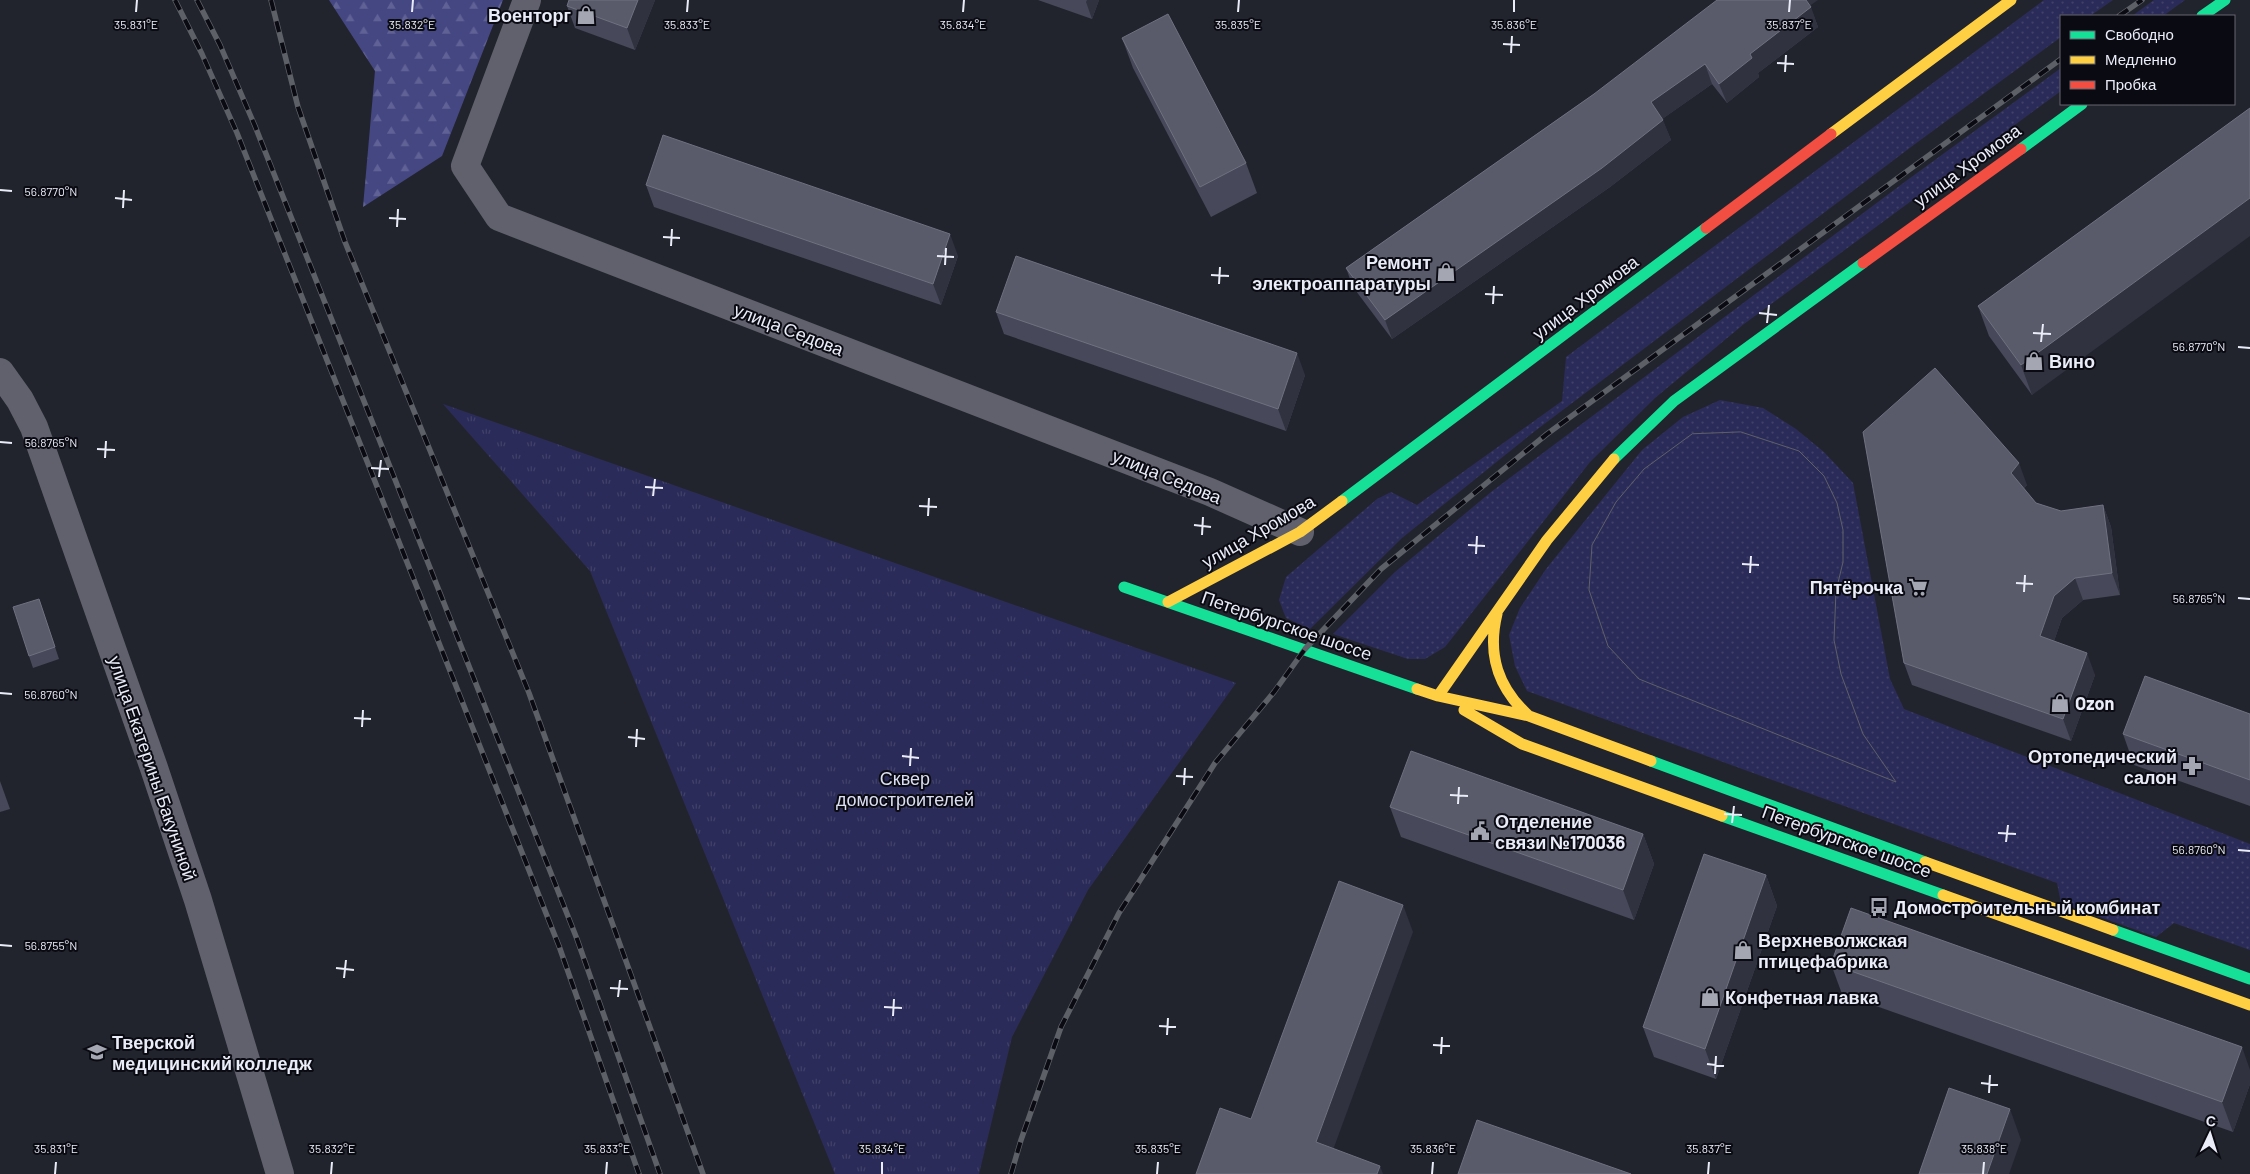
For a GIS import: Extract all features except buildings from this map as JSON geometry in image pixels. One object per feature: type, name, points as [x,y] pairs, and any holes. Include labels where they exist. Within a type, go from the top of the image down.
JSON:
[{"type":"street","name":"улица Седова","points":[[527,0],[465,166],[499,217],[1210,492],[1300,532]]},
{"type":"street","name":"улица Хромова","points":[[1168,602],[1300,532],[2010,0]]},
{"type":"street","points":[[2203,15],[2225,0]]},
{"type":"street","name":"улица Хромова","points":[[1438,696],[1503,601],[1583,494],[1619,452],[1653,419],[1868,258],[2081,105]]},
{"type":"street","name":"улица Екатерины Бакуниной","points":[[0,372],[20,400],[34,427],[151,758],[198,900],[280,1174]]},
{"type":"street","name":"Петербургское шоссе","points":[[1124,587],[1438,696],[1529,716],[1833,842],[2250,1005]]},
{"type":"street","name":"улица Хромова","points":[[1503,601],[1493,631],[1494,663],[1505,691],[1529,716]]},
{"type":"street","name":"Петербургское шоссе","points":[[1438,696],[1522,744],[1833,842],[2250,979]]},
{"type":"green space","points":[[329,0],[503,0],[442,156],[363,207],[375,71]]},
{"type":"green space","points":[[2044,0],[2113,0],[2091,15],[2060,15],[2060,38],[1915,144],[1535,431],[1402,538],[1310,629],[1286,618],[1279,600],[1286,577],[1377,499],[1391,492],[1417,505],[1562,401],[1566,357]]},
{"type":"green space","points":[[2154,0],[2185,0],[2164,15],[2133,15]]},
{"type":"green space","points":[[2060,69],[2060,92],[1744,324],[1655,398],[1590,462],[1445,647],[1425,659],[1408,659],[1333,634],[1395,572],[1491,492],[1906,181]]},
{"type":"green space","points":[[1720,400],[1763,408],[1796,429],[1824,452],[1853,483],[1890,679],[1904,709],[2250,844],[2250,950],[2174,923],[2156,937],[2061,903],[2057,883],[1527,691],[1515,666],[1509,635],[1520,608],[1546,569],[1642,450],[1683,417]]},
{"type":"green space","name":"Сквер домостроителей","points":[[443,404],[1236,683],[1088,890],[1012,1037],[979,1174],[835,1174],[590,571]]},
{"type":"tram line","points":[[1741,432],[1799,451],[1824,476],[1837,503],[1843,530],[1843,562],[1836,591],[1834,640],[1841,674],[1863,734],[1896,782],[1639,679],[1608,646],[1589,590],[1592,545],[1616,502],[1644,469],[1692,434],[1741,432]]},
{"type":"railway","points":[[175,0],[202,54],[237,133],[559,946],[639,1174]]},
{"type":"railway","points":[[197,0],[220,45],[255,126],[577,939],[660,1174]]},
{"type":"railway","points":[[271,0],[298,107],[345,242],[529,693],[703,1174]]},
{"type":"railway","points":[[2120,15],[2142,0]]},
{"type":"railway","points":[[1011,1174],[1061,1027],[1119,913],[1215,763],[1274,692],[1305,649],[1381,569],[1547,434],[2060,60]]},
{"type":"traffic: fast","points":[[2203,15],[2225,0]]},
{"type":"traffic: fast","points":[[2021,149],[2081,105]]},
{"type":"traffic: fast","points":[[1342,501],[1706,228]]},
{"type":"traffic: fast","points":[[1614,459],[1674,401],[1863,263]]},
{"type":"traffic: fast","points":[[1124,587],[1417,689]]},
{"type":"traffic: fast","points":[[1651,761],[1925,862]]},
{"type":"traffic: fast","points":[[1722,816],[1943,895]]},
{"type":"traffic: fast","points":[[2113,930],[2250,979]]},
{"type":"traffic: slow","points":[[1831,134],[2011,0]]},
{"type":"traffic: slow","points":[[1438,696],[1547,540],[1614,459]]},
{"type":"traffic: slow","points":[[1168,602],[1300,532],[1342,501]]},
{"type":"traffic: slow","points":[[1497,614],[1493,643],[1498,670],[1510,694],[1529,716]]},
{"type":"traffic: slow","points":[[1417,689],[1438,696],[1529,716],[1651,761]]},
{"type":"traffic: slow","points":[[1464,710],[1522,744],[1722,816]]},
{"type":"traffic: slow","points":[[1925,862],[2113,930]]},
{"type":"traffic: slow","points":[[1943,895],[2250,1005]]},
{"type":"traffic: jam","points":[[1706,228],[1831,134]]},
{"type":"traffic: jam","points":[[1863,263],[2021,149]]},
{"type":"place","name":"Военторг","points":[[586,15]]},
{"type":"place","name":"Ремонт электроаппаратуры","points":[[1446,272]]},
{"type":"place","name":"Вино","points":[[2034,361]]},
{"type":"place","name":"Пятёрочка","points":[[1918,587]]},
{"type":"place","name":"Ozon","points":[[2060,703]]},
{"type":"place","name":"Ортопедический салон","points":[[2192,766]]},
{"type":"place","name":"Отделение связи №170036","points":[[1480,831]]},
{"type":"place","name":"Домостроительный комбинат","points":[[1879,907]]},
{"type":"place","name":"Верхневолжская птицефабрика","points":[[1743,950]]},
{"type":"place","name":"Конфетная лавка","points":[[1710,997]]},
{"type":"place","name":"Тверской медицинский колледж","points":[[97,1052]]}]
